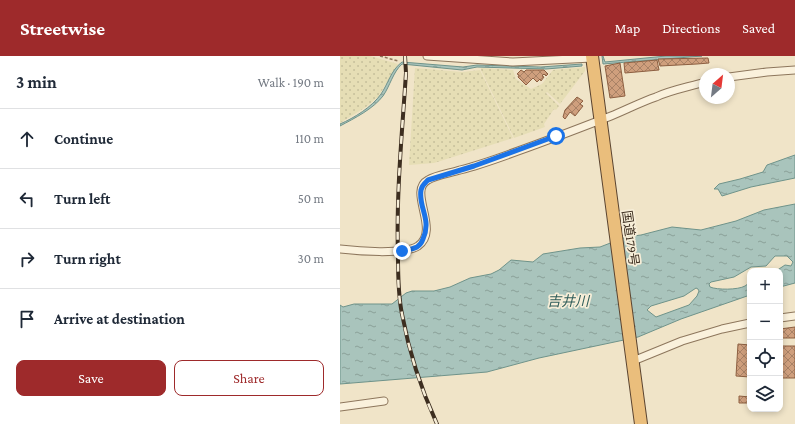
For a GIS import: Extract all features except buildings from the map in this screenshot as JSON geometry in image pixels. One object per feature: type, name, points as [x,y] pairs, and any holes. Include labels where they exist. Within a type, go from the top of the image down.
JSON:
[{"type":"highway","name":"国道179号","points":[[592,57],[641,424]]},
{"type":"street","points":[[427,56],[513,62],[592,57]]},
{"type":"street","points":[[735,76],[795,70]]},
{"type":"street","points":[[340,249],[380,252],[402,251],[417,247],[422,243],[426,233],[427,224],[421,189],[428,180],[474,166],[600,121],[657,96],[699,84]]},
{"type":"street","points":[[783,318],[795,316]]},
{"type":"street","points":[[633,361],[682,341],[722,329],[747,324]]},
{"type":"street","points":[[340,407],[384,401]]},
{"type":"path","points":[[380,56],[398,61]]},
{"type":"shaded area","points":[[340,56],[370,56],[398,64],[378,97],[366,107],[340,123]]},
{"type":"shaded area","points":[[585,67],[585,71],[560,104],[547,92],[546,93],[559,106],[556,110],[554,109],[544,124],[545,127],[514,138],[481,70],[481,68],[513,70],[516,79],[531,89],[542,84],[553,70]]},
{"type":"shaded area","points":[[415,68],[462,72],[480,70],[513,138],[434,163],[409,165]]},
{"type":"water","points":[[602,56],[605,62],[666,56],[702,56],[603,64]]},
{"type":"water","points":[[402,62],[463,67],[477,65],[541,67],[582,64],[582,66],[546,69],[477,67],[462,70],[402,64],[396,71],[379,101],[363,113],[340,126],[340,124],[362,112],[377,99],[395,69]]},
{"type":"water","points":[[795,155],[795,178],[751,187],[722,196],[718,189],[714,189],[719,184],[763,172],[767,165]]},
{"type":"water","name":"吉井川","points":[[795,204],[795,283],[783,286],[783,268],[780,268],[785,265],[791,266],[793,262],[787,256],[775,256],[766,266],[747,268],[734,277],[711,282],[709,284],[710,287],[717,289],[728,289],[742,287],[747,284],[747,296],[681,319],[638,337],[539,358],[487,372],[340,384],[340,305],[343,307],[354,304],[392,304],[406,293],[412,291],[434,291],[450,287],[470,278],[491,274],[499,270],[511,260],[533,262],[543,254],[580,248],[600,247],[626,237],[641,235],[672,227],[701,230],[736,221],[764,210]],"holes":[[[696,288],[699,291],[697,296],[689,305],[656,317],[647,310],[651,306],[684,296]]]},
{"type":"railway","points":[[405,56],[406,73],[398,210],[399,292],[405,328],[412,356],[421,384],[437,424]]},
{"type":"route","points":[[402,251],[417,247],[422,243],[426,233],[427,224],[421,189],[428,180],[518,151],[556,136]]}]
